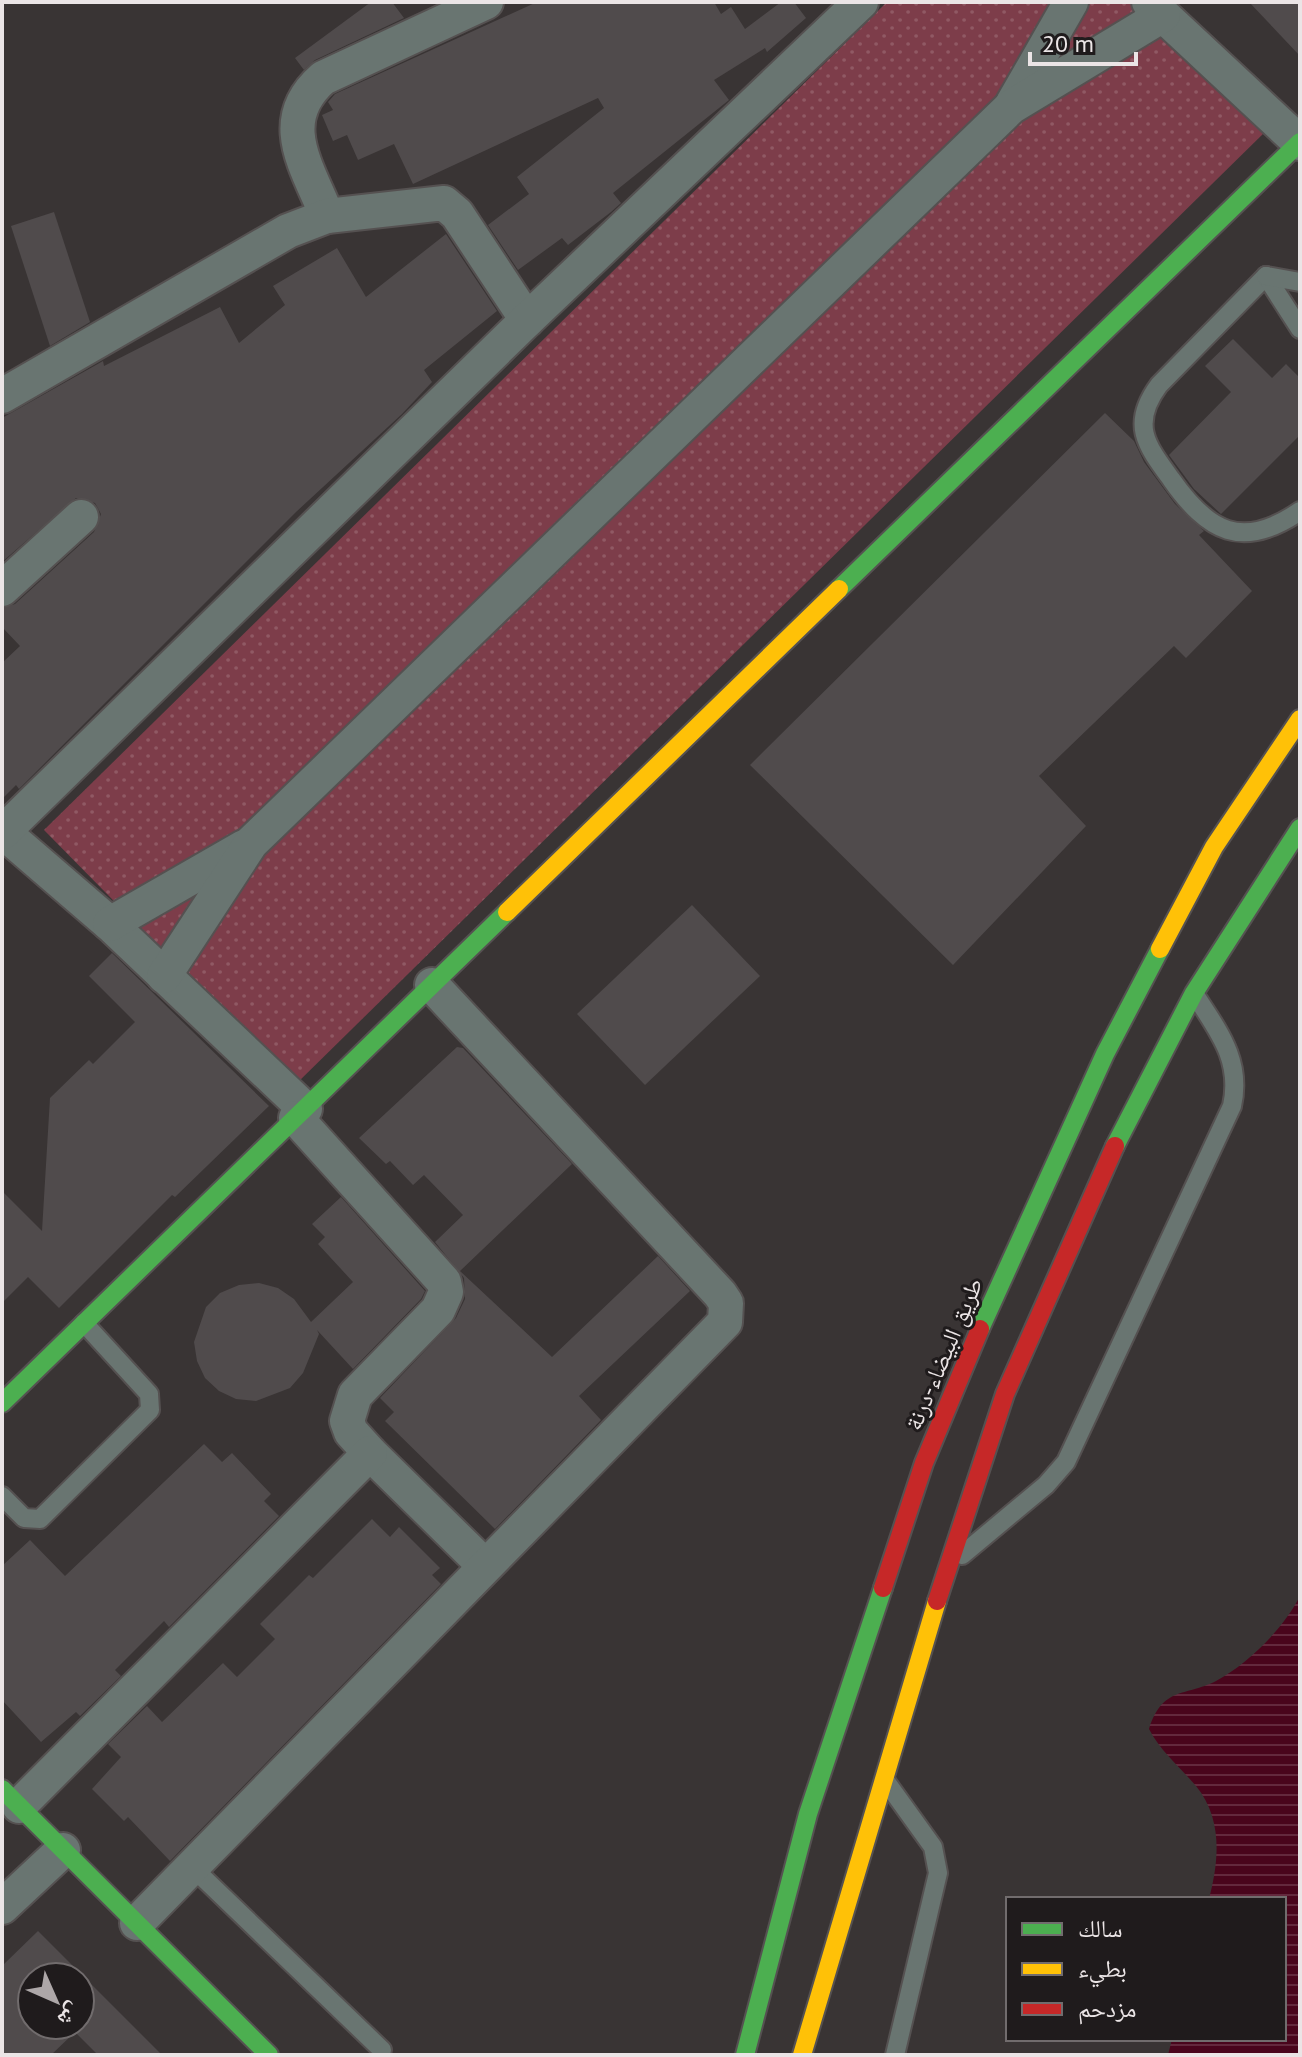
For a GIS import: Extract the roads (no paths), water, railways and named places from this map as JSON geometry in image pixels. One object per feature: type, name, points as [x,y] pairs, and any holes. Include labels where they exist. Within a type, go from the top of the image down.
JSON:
[{"type":"main road","points":[[2,1403],[1300,142]]},
{"type":"main road","name":"طريق البيضاء-درنة","points":[[745,2055],[808,1814],[924,1463],[989,1306],[1105,1054],[1214,847],[1300,719]]},
{"type":"main road","points":[[802,2055],[947,1567],[1005,1394],[1106,1163],[1194,993],[1300,828]]},
{"type":"main road","points":[[11,1798],[269,2055]]},
{"type":"street","points":[[327,216],[297,143],[296,124],[300,106],[310,89],[323,78],[486,2]]},
{"type":"street","points":[[485,1566],[370,1453],[351,1432],[347,1421],[350,1402],[438,1310],[446,1292],[444,1282],[300,1114],[110,924],[3,832],[527,320],[861,2]]},
{"type":"street","points":[[1011,107],[1071,2]]},
{"type":"street","points":[[164,976],[251,843],[1011,107],[1156,9],[1300,142]]},
{"type":"street","points":[[2,396],[288,231],[327,216],[444,203],[457,214],[527,320]]},
{"type":"street","points":[[2,589],[81,517]]},
{"type":"street","points":[[110,924],[251,843]]},
{"type":"street","points":[[137,1923],[716,1332],[728,1312],[720,1294],[432,985]]},
{"type":"street","points":[[11,1798],[370,1453]]},
{"type":"street","points":[[2,1907],[63,1850]]},
{"type":"lane","points":[[1266,276],[1300,282]]},
{"type":"lane","points":[[1266,276],[1300,329]]},
{"type":"lane","points":[[1266,276],[1159,385],[1149,399],[1143,433],[1149,448],[1187,503],[1213,525],[1246,534],[1263,532],[1300,511]]},
{"type":"lane","points":[[947,1567],[1046,1485],[1066,1462],[1232,1106],[1236,1089],[1232,1057],[1194,993]]},
{"type":"lane","points":[[2,1496],[24,1518],[40,1519],[150,1410],[151,1402],[145,1388],[84,1323]]},
{"type":"lane","points":[[2,1368],[24,1382]]},
{"type":"lane","points":[[883,1779],[927,1837],[937,1859],[938,1873],[895,2055]]},
{"type":"lane","points":[[191,1866],[382,2050]]}]
